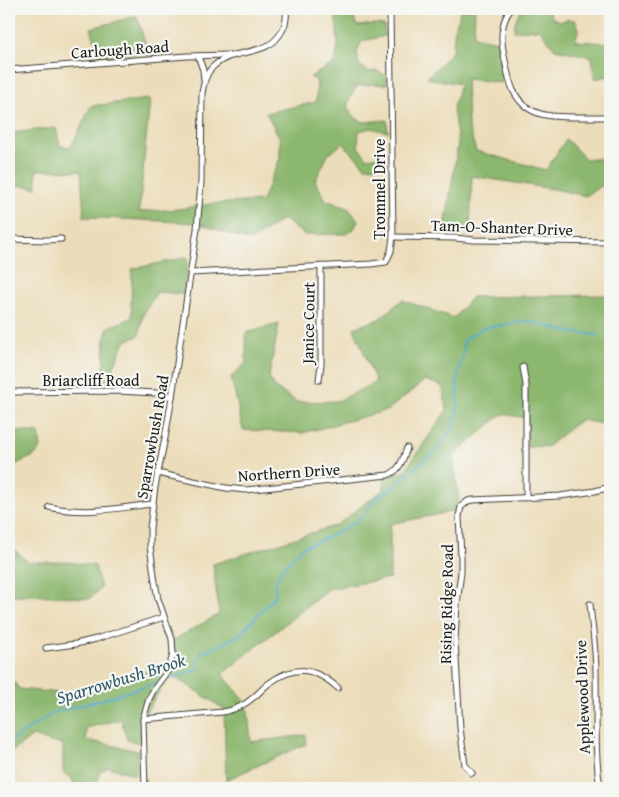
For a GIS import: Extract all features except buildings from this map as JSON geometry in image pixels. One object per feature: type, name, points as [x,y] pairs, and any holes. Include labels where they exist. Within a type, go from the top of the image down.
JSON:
[{"type":"street","points":[[204,81],[215,64],[223,59],[264,48],[276,40],[284,28],[286,9]]},
{"type":"street","name":"Trommel Drive","points":[[190,273],[386,262],[391,251],[393,237],[390,9]]},
{"type":"street","points":[[511,9],[504,20],[502,46],[512,89],[522,103],[534,112],[551,117],[610,117]]},
{"type":"street","name":"Carlough Road","points":[[9,70],[233,55]]},
{"type":"street","name":"Sparrowbush Road","points":[[145,788],[143,719],[149,699],[172,662],[172,639],[156,591],[150,528],[152,504],[172,397],[197,229],[201,183],[201,106],[204,81],[203,70],[198,56]]},
{"type":"street","name":"Tam-O-Shanter Drive","points":[[393,237],[610,242]]},
{"type":"street","points":[[9,239],[61,239]]},
{"type":"street","name":"Janice Court","points":[[319,380],[321,364],[321,266]]},
{"type":"street","points":[[523,367],[526,385],[526,498],[560,496],[610,487]]},
{"type":"street","name":"Briarcliff Road","points":[[9,392],[117,391],[156,393],[172,397]]},
{"type":"street","name":"Northern Drive","points":[[157,473],[226,488],[245,490],[272,488],[388,475],[400,467],[407,448]]},
{"type":"street","name":"Rising Ridge Road","points":[[472,773],[465,765],[461,735],[455,641],[461,572],[458,516],[462,507],[468,501],[526,498]]},
{"type":"street","points":[[49,507],[90,511],[152,504]]},
{"type":"street","name":"Applewood Drive","points":[[590,604],[596,670],[596,744],[600,788]]},
{"type":"street","points":[[46,648],[96,639],[164,617]]},
{"type":"street","points":[[143,719],[231,710],[248,702],[267,684],[290,672],[309,671],[316,673],[329,680],[338,688]]},
{"type":"green space","points":[[335,9],[354,9],[354,20],[358,26],[384,25],[385,36],[362,41],[357,52],[359,65],[369,72],[377,71],[387,76],[386,85],[357,86],[347,107],[357,119],[364,122],[387,120],[388,132],[370,128],[359,131],[358,147],[367,158],[385,155],[387,166],[365,167],[343,143],[328,155],[315,181],[326,200],[348,208],[358,220],[354,229],[346,234],[305,235],[283,219],[250,241],[198,223],[84,217],[81,171],[36,170],[37,188],[9,184],[9,133],[56,128],[60,146],[71,147],[91,106],[150,99],[139,212],[210,204],[262,201],[280,158],[280,138],[266,113],[316,102],[317,81],[310,77],[335,63],[338,45]]},
{"type":"green space","points":[[460,9],[475,9],[474,36],[497,41],[502,83],[466,79],[468,125],[476,151],[546,170],[566,139],[586,159],[610,158],[610,184],[599,187],[586,196],[472,176],[470,232],[445,227],[458,144],[453,108],[460,84],[427,78],[452,52],[455,27]]},
{"type":"green space","points":[[524,9],[549,9],[552,18],[561,21],[575,20],[579,28],[575,41],[610,43],[610,76],[594,79],[592,57],[555,49],[539,29],[514,31],[515,21]]},
{"type":"green space","points":[[137,16],[148,53],[100,57],[91,28]]},
{"type":"green space","points":[[188,257],[184,294],[157,292],[143,315],[139,336],[125,341],[114,366],[113,384],[103,386],[105,337],[108,327],[132,318],[132,269]]},
{"type":"green space","points":[[610,295],[610,425],[580,420],[548,446],[527,447],[527,418],[502,414],[453,456],[460,510],[390,524],[390,578],[329,589],[222,674],[247,703],[251,742],[306,735],[306,744],[226,780],[224,709],[170,674],[141,720],[143,744],[127,740],[121,719],[86,728],[86,740],[138,751],[136,775],[108,767],[100,772],[97,788],[73,788],[73,780],[63,772],[63,744],[33,736],[9,754],[9,675],[19,689],[89,694],[99,684],[173,664],[172,641],[219,614],[213,564],[337,525],[384,489],[385,477],[404,472],[447,410],[442,386],[425,380],[388,410],[303,433],[243,430],[231,377],[246,363],[246,333],[279,324],[269,377],[275,388],[297,402],[338,401],[376,382],[354,328],[379,319],[402,300],[454,318],[472,297]]},
{"type":"green space","points":[[9,430],[39,433],[41,448],[34,456],[14,465],[9,476]]},
{"type":"green space","points":[[9,545],[28,562],[69,562],[95,566],[101,588],[89,599],[63,596],[9,595]]},
{"type":"waterway","name":"Sparrowbush Brook","points":[[163,681],[196,670],[201,653],[239,635],[275,596],[276,580],[281,569],[303,547],[331,536],[359,520],[373,502],[438,448],[451,431],[458,409],[457,380],[464,340],[483,328],[529,321],[568,332],[598,335]]},
{"type":"waterway","name":"Sparrowbush Brook","points":[[9,742],[55,712],[156,683]]}]
